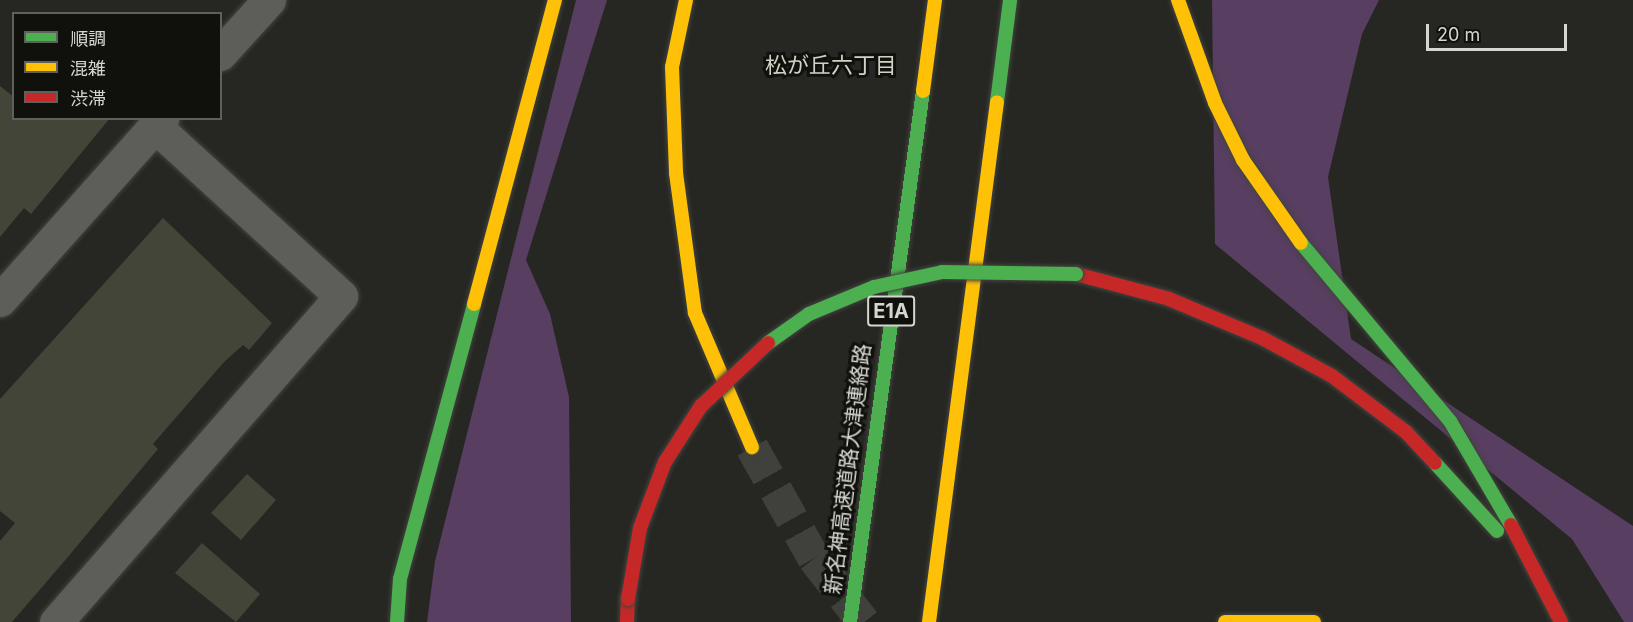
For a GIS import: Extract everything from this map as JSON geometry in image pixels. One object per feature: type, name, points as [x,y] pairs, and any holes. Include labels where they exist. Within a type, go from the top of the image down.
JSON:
[{"type":"main road","points":[[397,622],[400,579],[555,0]]},
{"type":"main road","points":[[686,0],[672,67],[676,173],[695,313],[752,447]]},
{"type":"main road","name":"新名神高速道路大津連絡路","points":[[850,622],[935,0]]},
{"type":"main road","points":[[929,622],[1010,0]]},
{"type":"main road","points":[[1178,0],[1215,103],[1249,169],[1323,274],[1450,421],[1552,600],[1561,622]]},
{"type":"main road","points":[[627,622],[627,599],[640,528],[665,462],[701,406],[753,353],[810,314],[874,287],[942,272],[1076,274],[1169,299],[1262,338],[1332,376],[1406,432],[1475,503],[1552,600]]},
{"type":"main road","points":[[1225,622],[1314,622]]},
{"type":"street","points":[[222,52],[269,0]]},
{"type":"street","points":[[0,300],[159,122],[341,296],[56,622]]},
{"type":"shaded area","points":[[576,0],[607,0],[526,260],[550,314],[569,397],[571,622],[427,622],[435,561]]},
{"type":"shaded area","points":[[1212,0],[1379,0],[1362,34],[1328,177],[1351,339],[1633,526],[1633,622],[1624,622],[1572,539],[1215,244]]},
{"type":"building","points":[[0,86],[12,95],[12,120],[108,120],[31,214],[24,208],[0,237]]},
{"type":"building","points":[[163,218],[272,323],[249,350],[243,345],[224,362],[153,444],[158,449],[12,622],[0,622],[0,541],[15,523],[0,511],[0,399]]},
{"type":"building","points":[[247,474],[276,500],[241,540],[211,513]]},
{"type":"building","points":[[202,543],[260,594],[236,622],[175,573]]},
{"type":"tunnel","points":[[752,447],[814,558],[864,622]]},
{"type":"traffic: fast","points":[[997,102],[1010,0]]},
{"type":"traffic: fast","points":[[850,622],[923,91]]},
{"type":"traffic: fast","points":[[1301,243],[1450,421],[1511,525]]},
{"type":"traffic: fast","points":[[768,343],[809,314],[874,287],[942,272],[1076,274]]},
{"type":"traffic: fast","points":[[397,622],[400,579],[474,304]]},
{"type":"traffic: fast","points":[[1435,463],[1497,531]]},
{"type":"traffic: slow","points":[[474,304],[555,0]]},
{"type":"traffic: slow","points":[[686,0],[672,67],[676,173],[695,313],[752,447]]},
{"type":"traffic: slow","points":[[923,91],[935,0]]},
{"type":"traffic: slow","points":[[1178,0],[1215,103],[1243,160],[1301,243]]},
{"type":"traffic: slow","points":[[929,622],[997,102]]},
{"type":"traffic: slow","points":[[1225,622],[1314,622]]},
{"type":"traffic: jam","points":[[1076,274],[1169,299],[1262,338],[1332,376],[1406,432],[1435,463]]},
{"type":"traffic: jam","points":[[628,599],[640,528],[665,462],[701,406],[768,343]]},
{"type":"traffic: jam","points":[[1511,525],[1561,622]]},
{"type":"traffic: jam","points":[[627,622],[628,599]]},
{"type":"district","name":"松が丘六丁目","points":[[831,66]]}]
